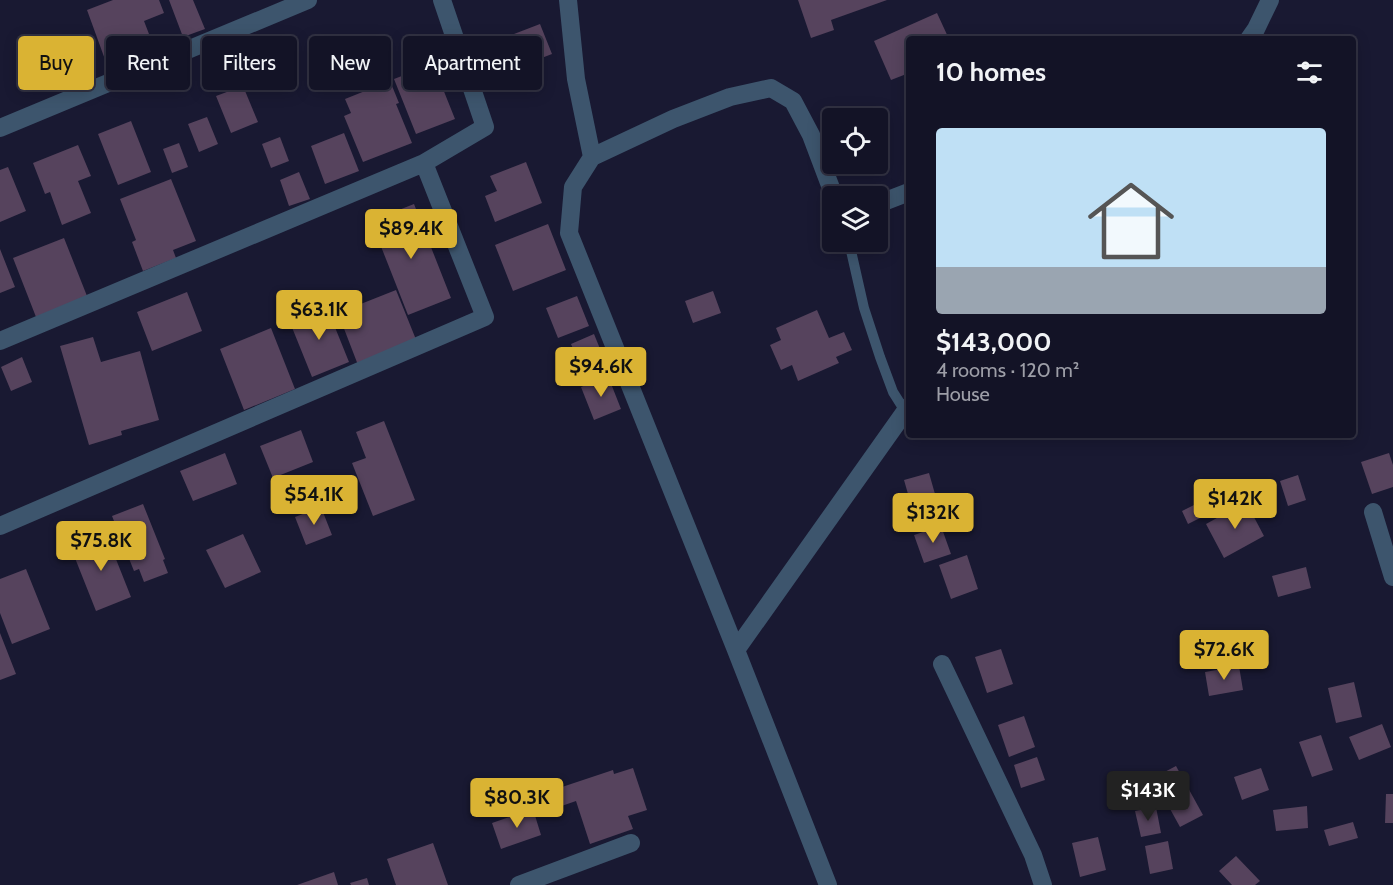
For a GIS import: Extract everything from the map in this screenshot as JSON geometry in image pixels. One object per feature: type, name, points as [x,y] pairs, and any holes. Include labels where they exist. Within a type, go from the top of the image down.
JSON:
[{"type":"street","points":[[0,128],[308,0]]},
{"type":"street","points":[[0,341],[424,163],[485,127],[442,0]]},
{"type":"street","points":[[568,0],[576,80],[592,157]]},
{"type":"street","points":[[1251,36],[1270,0]]},
{"type":"street","points":[[828,885],[569,233],[573,187],[592,157],[673,118],[730,97],[771,88],[793,101],[811,135],[830,186]]},
{"type":"street","points":[[0,525],[485,317],[424,163]]},
{"type":"street","points":[[888,200],[906,193]]},
{"type":"street","points":[[736,650],[906,409]]},
{"type":"street","points":[[1373,512],[1393,578]]},
{"type":"street","points":[[942,664],[1033,855],[1043,885]]},
{"type":"street","points":[[519,885],[631,843]]},
{"type":"lane","points":[[851,252],[864,308],[880,357],[893,392],[906,407]]},
{"type":"building","points":[[113,0],[159,0],[164,13],[144,21],[150,36],[106,36],[106,62],[87,10]]},
{"type":"building","points":[[169,0],[193,0],[205,29],[183,36]]},
{"type":"building","points":[[798,0],[887,0],[831,20],[834,30],[811,38]]},
{"type":"building","points":[[937,13],[948,36],[906,36],[906,74],[891,80],[874,41]]},
{"type":"building","points":[[540,24],[552,54],[542,58],[542,36],[514,36],[514,34]]},
{"type":"building","points":[[403,76],[403,90],[443,90],[455,119],[416,134],[394,79]]},
{"type":"building","points":[[391,83],[399,103],[396,104],[412,143],[363,162],[344,116],[351,113],[345,99],[368,90],[391,90]]},
{"type":"building","points":[[232,90],[245,90],[258,122],[231,133],[216,96]]},
{"type":"building","points":[[207,117],[218,144],[199,152],[188,124]]},
{"type":"building","points":[[131,121],[151,172],[118,185],[98,134]]},
{"type":"building","points":[[344,133],[359,171],[325,184],[311,146]]},
{"type":"building","points":[[280,137],[289,161],[271,168],[262,144]]},
{"type":"building","points":[[179,143],[188,167],[172,173],[163,149]]},
{"type":"building","points":[[78,145],[91,176],[78,181],[91,213],[62,225],[50,192],[45,194],[33,163]]},
{"type":"building","points":[[526,162],[542,203],[495,222],[485,196],[497,191],[490,176]]},
{"type":"building","points":[[8,167],[26,211],[0,222],[0,170]]},
{"type":"building","points":[[299,172],[310,199],[289,206],[280,180]]},
{"type":"building","points":[[171,179],[196,241],[173,250],[176,258],[143,271],[132,242],[136,240],[120,199]]},
{"type":"building","points":[[414,204],[451,298],[408,315],[371,221]]},
{"type":"building","points":[[548,224],[566,270],[513,291],[495,245]]},
{"type":"building","points":[[64,238],[87,296],[36,317],[13,258]]},
{"type":"building","points":[[0,249],[15,287],[0,293]]},
{"type":"building","points":[[396,290],[417,342],[358,365],[338,313]]},
{"type":"building","points":[[713,291],[721,313],[693,323],[685,301]]},
{"type":"building","points":[[187,292],[202,331],[152,351],[137,312]]},
{"type":"building","points":[[577,296],[589,326],[558,338],[546,308]]},
{"type":"building","points":[[326,305],[349,362],[312,377],[289,320]]},
{"type":"building","points":[[817,310],[829,338],[844,332],[852,350],[836,357],[839,363],[798,381],[792,365],[781,370],[770,345],[781,340],[776,328]]},
{"type":"building","points":[[271,328],[295,389],[244,410],[220,349]]},
{"type":"building","points":[[594,334],[607,366],[584,375],[571,344]]},
{"type":"building","points":[[93,337],[101,362],[140,351],[159,420],[121,431],[122,435],[89,445],[60,346]]},
{"type":"building","points":[[22,357],[32,382],[11,391],[1,367]]},
{"type":"building","points":[[608,376],[621,409],[594,420],[581,387]]},
{"type":"building","points":[[384,421],[415,500],[373,516],[352,463],[366,458],[356,432]]},
{"type":"building","points":[[301,430],[313,462],[273,478],[260,446]]},
{"type":"building","points":[[225,453],[237,484],[193,501],[180,471]]},
{"type":"building","points":[[1389,453],[1393,465],[1393,487],[1372,494],[1361,462]]},
{"type":"building","points":[[929,473],[937,501],[912,508],[904,480]]},
{"type":"building","points":[[1298,475],[1306,500],[1288,506],[1280,481]]},
{"type":"building","points":[[1202,501],[1208,514],[1188,524],[1182,511]]},
{"type":"building","points":[[1246,502],[1264,536],[1224,558],[1206,524]]},
{"type":"building","points":[[143,504],[165,559],[163,560],[168,573],[144,582],[139,569],[134,571],[112,516]]},
{"type":"building","points":[[321,507],[332,535],[306,545],[295,517]]},
{"type":"building","points":[[941,526],[951,554],[924,563],[914,535]]},
{"type":"building","points":[[106,534],[131,597],[96,611],[71,548]]},
{"type":"building","points":[[243,534],[261,572],[225,588],[206,550]]},
{"type":"building","points":[[967,555],[978,589],[951,599],[939,565]]},
{"type":"building","points":[[1306,567],[1311,588],[1278,597],[1272,576]]},
{"type":"building","points":[[26,569],[50,629],[12,644],[0,613],[0,579]]},
{"type":"building","points":[[0,633],[16,674],[0,680]]},
{"type":"building","points":[[1245,637],[1249,659],[1216,665],[1212,642]]},
{"type":"building","points":[[1001,649],[1013,684],[987,693],[975,657]]},
{"type":"building","points":[[1239,666],[1243,690],[1209,696],[1205,672]]},
{"type":"building","points":[[1354,682],[1362,717],[1336,723],[1328,688]]},
{"type":"building","points":[[1024,716],[1035,747],[1009,757],[998,725]]},
{"type":"building","points":[[1382,724],[1391,747],[1359,760],[1349,737]]},
{"type":"building","points":[[1321,735],[1333,770],[1312,777],[1299,742]]},
{"type":"building","points":[[1037,757],[1045,780],[1021,788],[1014,765]]},
{"type":"building","points":[[1176,766],[1203,815],[1180,827],[1153,778]]},
{"type":"building","points":[[633,768],[647,810],[628,816],[633,829],[590,844],[576,801],[553,809],[547,792],[613,770],[614,774]]},
{"type":"building","points":[[1261,768],[1269,790],[1242,800],[1234,777]]},
{"type":"building","points":[[1386,794],[1393,794],[1393,823],[1385,823]]},
{"type":"building","points":[[1307,806],[1308,828],[1276,831],[1273,810]]},
{"type":"building","points":[[1156,807],[1161,833],[1141,837],[1135,811]]},
{"type":"building","points":[[533,809],[541,835],[501,849],[492,823]]},
{"type":"building","points":[[1353,822],[1358,838],[1329,846],[1324,830]]},
{"type":"building","points":[[1098,837],[1106,870],[1080,877],[1072,843]]},
{"type":"building","points":[[1168,841],[1173,869],[1150,874],[1145,846]]},
{"type":"building","points":[[433,843],[448,885],[396,885],[387,859]]},
{"type":"building","points":[[1236,856],[1260,881],[1255,885],[1232,885],[1219,871]]},
{"type":"building","points":[[334,872],[338,885],[297,885]]},
{"type":"building","points":[[367,878],[369,885],[351,885],[350,883]]}]
